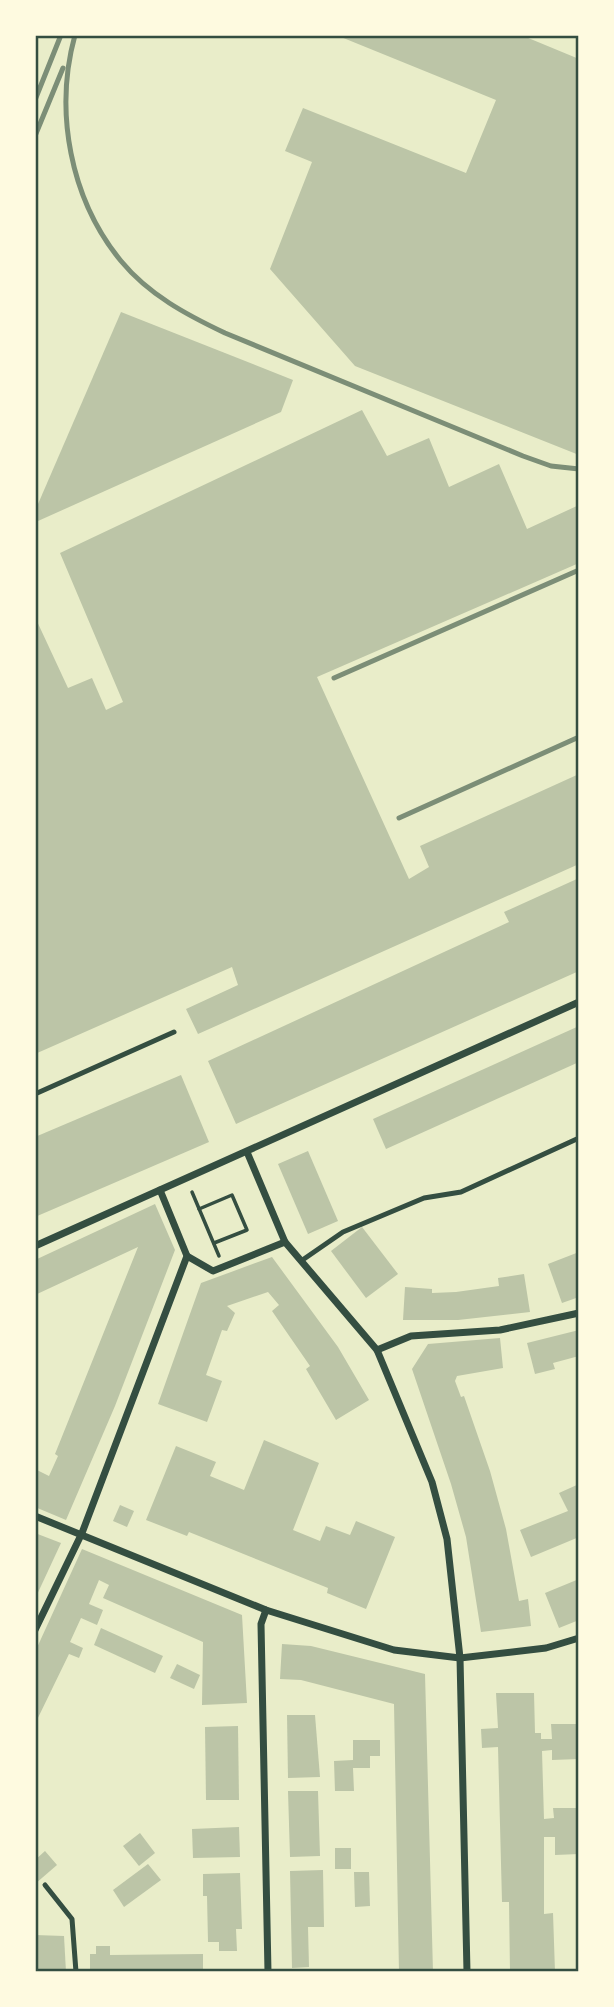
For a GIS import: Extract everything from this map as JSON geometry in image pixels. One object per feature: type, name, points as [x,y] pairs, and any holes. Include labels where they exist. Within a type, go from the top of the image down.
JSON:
[{"type":"street","points":[[35,1246],[579,1002]]},
{"type":"street","points":[[247,1152],[285,1242],[377,1350],[435,1494],[447,1539],[460,1658],[467,1972]]},
{"type":"street","points":[[160,1190],[187,1256],[213,1271],[285,1242]]},
{"type":"street","points":[[35,1630],[82,1533],[187,1256]]},
{"type":"street","points":[[377,1350],[411,1336],[500,1330],[579,1314]]},
{"type":"street","points":[[35,1516],[266,1610],[394,1650],[460,1658],[546,1648],[579,1638]]},
{"type":"street","points":[[266,1610],[261,1624],[268,1972]]},
{"type":"lane","points":[[35,1094],[174,1032]]},
{"type":"lane","points":[[301,1261],[355,1227],[424,1198],[461,1192],[579,1138]]},
{"type":"lane","points":[[45,1885],[72,1919],[76,1972]]},
{"type":"path","points":[[186,1178],[224,1267]]},
{"type":"path","points":[[199,1209],[232,1195],[247,1230],[214,1243]]},
{"type":"building","points":[[336,35],[521,35],[579,59],[579,455],[355,366],[270,269],[312,162],[285,151],[303,108],[466,173],[496,100]]},
{"type":"building","points":[[121,312],[293,380],[281,412],[38,521],[35,511]]},
{"type":"building","points":[[362,410],[387,456],[429,438],[449,487],[499,464],[527,529],[579,505],[579,563],[317,677],[409,879],[429,867],[420,846],[579,774],[579,864],[198,1034],[186,1009],[238,985],[232,967],[35,1054],[35,617],[68,688],[92,678],[106,710],[123,702],[60,553]]},
{"type":"building","points":[[579,878],[579,971],[236,1124],[208,1061],[509,922],[504,912]]},
{"type":"building","points":[[579,1026],[579,1062],[386,1149],[373,1119]]},
{"type":"building","points":[[181,1075],[209,1142],[35,1217],[35,1137]]},
{"type":"building","points":[[308,1151],[338,1221],[308,1234],[278,1164]]},
{"type":"building","points":[[155,1204],[175,1250],[115,1406],[66,1520],[35,1507],[35,1469],[49,1476],[58,1456],[55,1454],[138,1247],[35,1295],[35,1260]]},
{"type":"building","points":[[362,1227],[398,1274],[366,1298],[331,1251]]},
{"type":"building","points":[[579,1252],[579,1297],[562,1303],[548,1264]]},
{"type":"building","points":[[272,1257],[338,1347],[369,1400],[336,1420],[306,1369],[310,1366],[272,1311],[279,1305],[268,1292],[227,1306],[235,1313],[227,1331],[222,1330],[206,1375],[222,1381],[207,1422],[158,1404],[201,1283]]},
{"type":"building","points":[[524,1274],[530,1312],[458,1320],[403,1320],[405,1287],[432,1289],[432,1293],[456,1292],[499,1286],[498,1278]]},
{"type":"building","points":[[579,1330],[579,1356],[553,1363],[555,1369],[535,1374],[527,1343]]},
{"type":"building","points":[[500,1338],[503,1368],[457,1376],[455,1381],[461,1397],[464,1396],[490,1471],[506,1529],[519,1601],[528,1599],[531,1626],[481,1632],[466,1537],[412,1369],[428,1344]]},
{"type":"building","points":[[264,1440],[319,1463],[293,1530],[320,1541],[326,1526],[350,1535],[356,1521],[395,1537],[366,1609],[327,1593],[328,1588],[189,1532],[187,1536],[146,1520],[176,1446],[216,1462],[210,1476],[244,1490]]},
{"type":"building","points":[[579,1484],[579,1528],[576,1529],[579,1537],[531,1557],[520,1530],[568,1511],[559,1493]]},
{"type":"building","points":[[120,1505],[134,1511],[127,1527],[113,1521]]},
{"type":"building","points":[[35,1533],[61,1543],[35,1599]]},
{"type":"building","points":[[82,1549],[242,1615],[247,1703],[202,1705],[203,1642],[103,1598],[109,1585],[99,1580],[89,1604],[103,1610],[97,1625],[81,1618],[70,1642],[83,1648],[79,1658],[69,1654],[35,1724],[35,1652]]},
{"type":"building","points":[[579,1579],[579,1620],[559,1628],[545,1593]]},
{"type":"building","points":[[101,1628],[163,1656],[155,1673],[94,1645]]},
{"type":"building","points":[[282,1644],[311,1646],[425,1674],[433,1972],[399,1972],[394,1704],[301,1680],[280,1679]]},
{"type":"building","points":[[177,1664],[200,1675],[194,1689],[170,1678]]},
{"type":"building","points":[[496,1693],[534,1693],[535,1733],[541,1733],[541,1739],[552,1739],[551,1724],[579,1724],[579,1759],[552,1760],[552,1750],[542,1751],[544,1819],[554,1818],[553,1808],[579,1808],[579,1854],[555,1855],[555,1837],[544,1837],[544,1914],[553,1913],[555,1972],[510,1972],[509,1902],[502,1902],[498,1747],[482,1748],[481,1729],[498,1728]]},
{"type":"building","points":[[287,1715],[315,1715],[320,1777],[288,1778]]},
{"type":"building","points":[[238,1726],[239,1800],[206,1800],[205,1727]]},
{"type":"building","points":[[353,1740],[380,1740],[380,1756],[370,1756],[370,1768],[353,1768],[354,1791],[335,1791],[334,1761],[353,1760]]},
{"type":"building","points":[[288,1791],[318,1791],[320,1856],[290,1857]]},
{"type":"building","points":[[239,1827],[240,1857],[193,1858],[192,1829]]},
{"type":"building","points":[[140,1833],[155,1853],[139,1866],[123,1846]]},
{"type":"building","points":[[335,1848],[351,1848],[351,1869],[335,1869]]},
{"type":"building","points":[[45,1851],[57,1865],[35,1884],[35,1860]]},
{"type":"building","points":[[148,1864],[161,1880],[124,1907],[113,1890]]},
{"type":"building","points":[[323,1870],[324,1927],[308,1927],[309,1967],[292,1968],[290,1871]]},
{"type":"building","points":[[354,1872],[369,1872],[370,1906],[355,1907]]},
{"type":"building","points":[[240,1873],[242,1929],[236,1929],[237,1951],[219,1951],[219,1942],[208,1942],[207,1896],[203,1896],[203,1874]]},
{"type":"building","points":[[35,1935],[64,1936],[66,1972],[35,1972]]},
{"type":"building","points":[[96,1946],[110,1946],[110,1955],[203,1954],[203,1972],[90,1971],[90,1954],[96,1954]]},
{"type":"railway","points":[[35,100],[61,35]]},
{"type":"railway","points":[[75,35],[66,94],[67,124],[78,182],[104,237],[121,261],[144,284],[183,311],[225,333],[523,456],[551,466],[579,469]]},
{"type":"railway","points":[[35,136],[63,68]]},
{"type":"railway","points":[[334,678],[579,570]]},
{"type":"railway","points":[[399,818],[579,737]]}]
